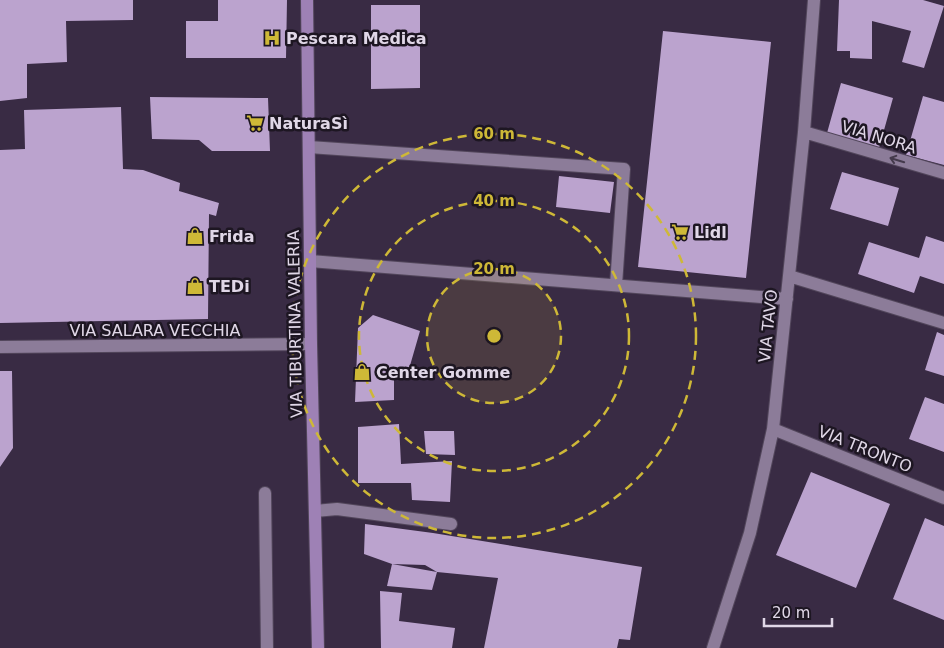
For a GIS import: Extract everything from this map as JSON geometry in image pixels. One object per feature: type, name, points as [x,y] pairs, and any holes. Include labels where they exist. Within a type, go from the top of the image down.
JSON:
[{"type":"main road","name":"VIA TIBURTINA VALERIA","points":[[307,0],[311,344],[318,648]]},
{"type":"street","name":"VIA TAVO","points":[[713,648],[750,533],[774,429],[804,132],[814,0]]},
{"type":"street","name":"VIA NORA","points":[[804,132],[944,173]]},
{"type":"street","points":[[309,147],[624,169],[616,285]]},
{"type":"street","points":[[310,261],[787,299]]},
{"type":"street","points":[[789,276],[944,323]]},
{"type":"street","name":"VIA SALARA VECCHIA","points":[[0,347],[311,344]]},
{"type":"street","name":"VIA TRONTO","points":[[774,429],[944,498]]},
{"type":"street","points":[[265,493],[267,648]]},
{"type":"street","points":[[315,511],[337,508],[452,524]]},
{"type":"building","points":[[0,0],[133,0],[133,20],[66,21],[67,62],[27,64],[27,98],[0,101]]},
{"type":"building","points":[[218,0],[287,0],[286,58],[186,58],[186,21],[218,21]]},
{"type":"building","points":[[839,0],[923,0],[944,6],[924,68],[902,62],[911,31],[872,21],[872,59],[850,58],[850,51],[837,51]]},
{"type":"building","points":[[371,5],[420,5],[420,88],[371,89]]},
{"type":"building","points":[[663,31],[771,42],[746,278],[638,267]]},
{"type":"building","points":[[841,83],[893,98],[879,148],[827,133]]},
{"type":"building","points":[[923,96],[944,102],[944,165],[906,155]]},
{"type":"building","points":[[150,97],[268,98],[270,151],[212,151],[199,140],[152,139]]},
{"type":"building","points":[[121,107],[123,169],[143,170],[180,183],[179,191],[219,203],[216,216],[209,214],[208,319],[0,323],[0,150],[25,149],[24,110]]},
{"type":"building","points":[[842,172],[899,188],[888,226],[830,209]]},
{"type":"building","points":[[559,176],[614,182],[610,213],[556,207]]},
{"type":"building","points":[[926,236],[944,242],[944,284],[920,276],[914,293],[858,274],[869,242],[919,258]]},
{"type":"building","points":[[373,315],[420,331],[409,369],[394,367],[394,400],[355,402],[358,328]]},
{"type":"building","points":[[937,332],[944,335],[944,376],[925,370]]},
{"type":"building","points":[[0,371],[12,371],[13,448],[0,467]]},
{"type":"building","points":[[925,397],[944,404],[944,452],[909,439]]},
{"type":"building","points":[[399,424],[401,464],[452,461],[450,502],[412,500],[411,483],[358,483],[358,427]]},
{"type":"building","points":[[424,431],[454,431],[455,455],[426,454]]},
{"type":"building","points":[[811,472],[890,504],[856,588],[776,555]]},
{"type":"building","points":[[925,518],[944,526],[944,620],[893,599]]},
{"type":"building","points":[[365,524],[433,533],[642,567],[630,640],[619,639],[617,648],[484,648],[498,578],[437,572],[425,565],[392,564],[364,554]]},
{"type":"building","points":[[392,564],[437,572],[432,590],[387,586]]},
{"type":"building","points":[[380,591],[402,593],[399,621],[455,628],[452,648],[381,648]]},
{"type":"place","name":"Pescara Medica","points":[[272,38]]},
{"type":"place","name":"NaturaSì","points":[[255,123]]},
{"type":"place","name":"Lidl","points":[[680,232]]},
{"type":"place","name":"Frida","points":[[195,236]]},
{"type":"place","name":"TEDi","points":[[195,286]]},
{"type":"place","name":"Center Gomme","points":[[362,372]]}]
